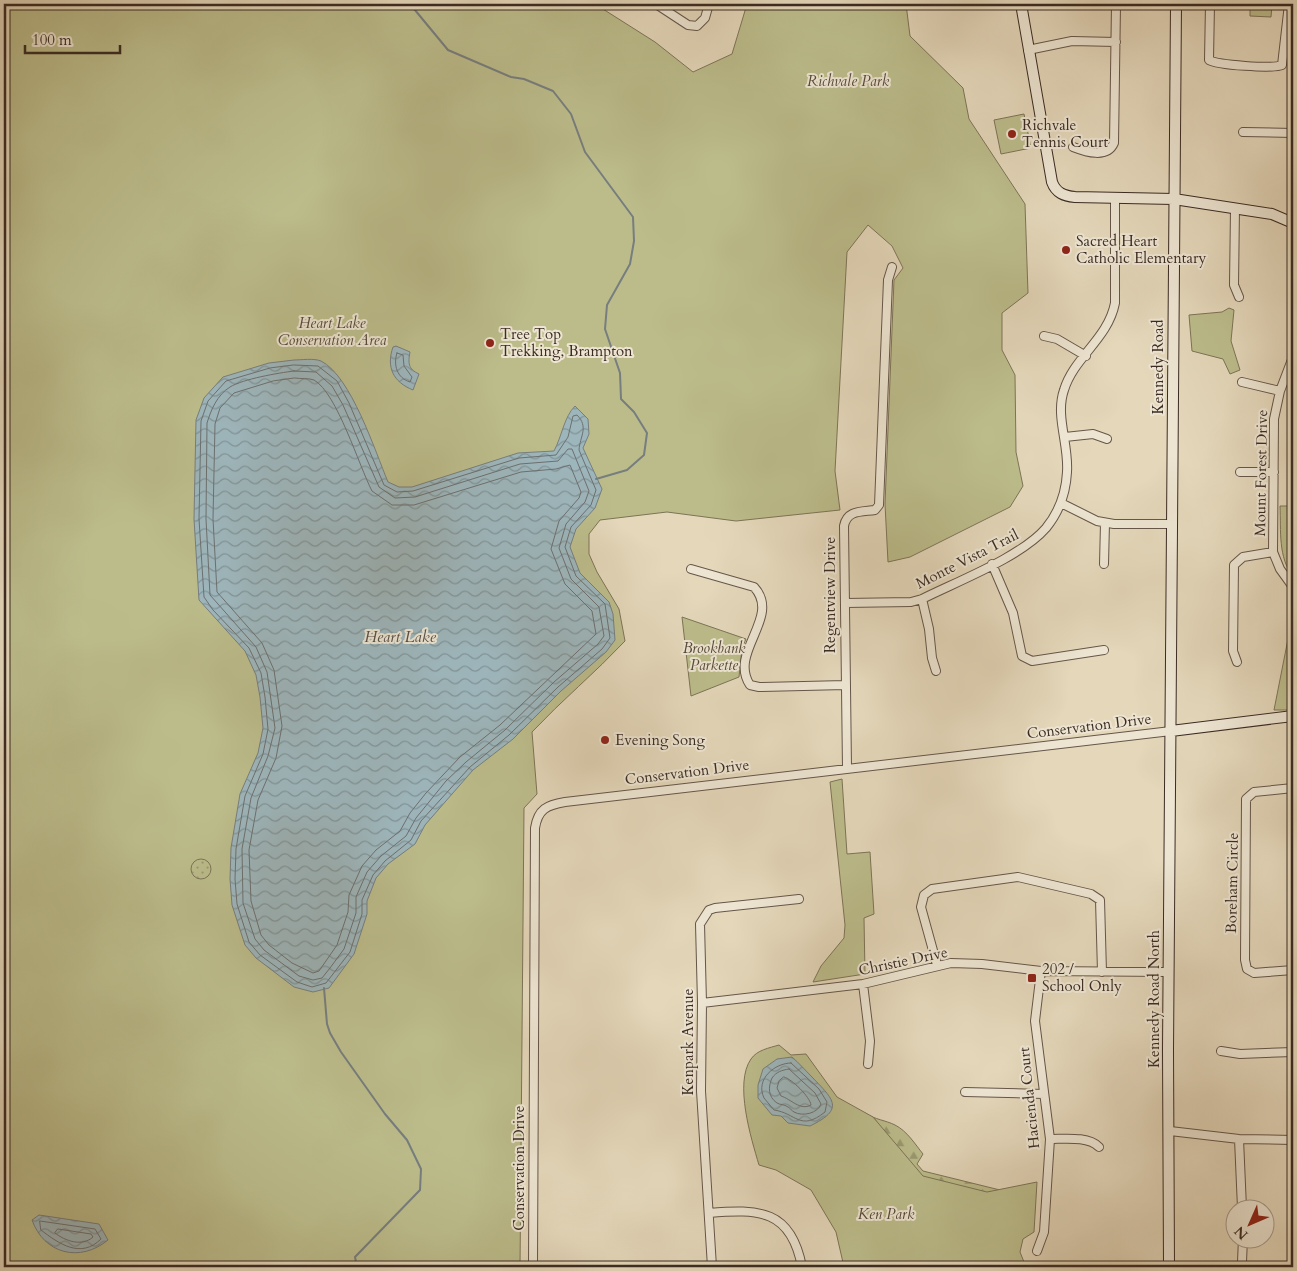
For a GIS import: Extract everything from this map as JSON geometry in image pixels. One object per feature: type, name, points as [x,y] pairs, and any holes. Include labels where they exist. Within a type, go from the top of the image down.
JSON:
[{"type":"main road","points":[[1021,4],[1054,188],[1065,196],[1115,199],[1174,199],[1272,214],[1293,223]]},
{"type":"main road","name":"Kennedy Road","points":[[1172,731],[1171,524],[1176,4]]},
{"type":"main road","name":"Conservation Drive","points":[[1172,731],[1293,716]]},
{"type":"main road","name":"Kennedy Road North","points":[[1169,1267],[1169,972],[1172,731]]},
{"type":"street","points":[[656,4],[688,25],[697,26],[705,18],[709,4]]},
{"type":"street","points":[[1073,147],[1087,152],[1103,153],[1110,150],[1114,143],[1116,4]]},
{"type":"street","points":[[1210,4],[1209,60],[1221,64],[1243,64],[1268,68],[1282,65],[1289,4]]},
{"type":"street","points":[[1028,50],[1072,41],[1116,42]]},
{"type":"street","points":[[1243,132],[1293,133]]},
{"type":"street","name":"Monte Vista Trail","points":[[845,603],[911,602],[922,599],[1018,550],[1038,536],[1050,523],[1062,502],[1067,472],[1060,410],[1063,391],[1074,370],[1108,325],[1115,303],[1115,199]]},
{"type":"street","points":[[1235,208],[1234,286],[1239,297]]},
{"type":"street","name":"Regentview Drive","points":[[847,768],[845,518],[855,512],[876,510],[879,505],[888,280],[892,267]]},
{"type":"street","points":[[1044,336],[1057,339],[1086,356]]},
{"type":"street","name":"Mount Forest Drive","points":[[1293,357],[1280,391],[1274,419],[1273,552],[1280,570],[1293,587]]},
{"type":"street","points":[[1242,382],[1280,391]]},
{"type":"street","points":[[1064,437],[1093,434],[1106,439]]},
{"type":"street","points":[[1240,472],[1274,472]]},
{"type":"street","points":[[1062,502],[1087,517],[1105,523],[1171,524]]},
{"type":"street","points":[[1104,564],[1105,523]]},
{"type":"street","points":[[1237,662],[1233,651],[1234,565],[1243,558],[1273,552]]},
{"type":"street","points":[[992,564],[1013,613],[1022,656],[1032,661],[1104,650]]},
{"type":"street","points":[[691,569],[754,587],[759,595],[762,610],[760,619],[749,642],[745,666],[745,674],[750,685],[760,688],[845,685]]},
{"type":"street","points":[[922,599],[936,671]]},
{"type":"street","name":"Conservation Drive","points":[[533,1267],[535,828],[540,811],[549,805],[565,802],[847,768],[963,757],[1172,731]]},
{"type":"street","name":"Boreham Circle","points":[[1293,788],[1254,792],[1246,799],[1245,950],[1247,969],[1254,973],[1293,970]]},
{"type":"street","points":[[937,965],[921,907],[924,895],[932,889],[1018,877],[1091,894],[1100,900],[1102,972]]},
{"type":"street","name":"Kenpark Avenue","points":[[712,1267],[701,1091],[702,1004],[700,924],[709,910],[799,899]]},
{"type":"street","name":"Christie Drive","points":[[702,1004],[863,984],[937,965],[982,964],[1041,972],[1169,972]]},
{"type":"street","name":"Hacienda Court","points":[[1037,1251],[1044,1232],[1050,1139],[1034,1021],[1041,972]]},
{"type":"street","points":[[863,984],[870,1041],[868,1064]]},
{"type":"street","points":[[1221,1051],[1240,1054],[1293,1052]]},
{"type":"street","points":[[965,1092],[1044,1094]]},
{"type":"street","points":[[1170,1131],[1239,1139],[1293,1140]]},
{"type":"street","points":[[1050,1139],[1087,1141],[1094,1143],[1099,1148]]},
{"type":"street","points":[[1239,1139],[1242,1198]]},
{"type":"street","points":[[709,1213],[753,1211],[770,1216],[782,1224],[792,1236],[802,1267]]},
{"type":"street","points":[[1242,1262],[1243,1248]]},
{"type":"green space","name":"Heart Lake Conservation Area","points":[[4,4],[595,4],[655,42],[693,72],[732,54],[747,4],[906,4],[910,36],[963,88],[969,119],[1025,204],[1028,293],[1002,313],[1002,350],[1015,375],[1016,452],[1023,486],[1010,507],[910,557],[888,562],[885,504],[894,280],[903,268],[892,246],[868,225],[847,252],[835,471],[840,510],[736,521],[667,512],[600,520],[589,534],[589,554],[597,572],[619,609],[625,641],[532,732],[537,794],[524,808],[520,1267],[4,1267]]},
{"type":"green space","points":[[1250,4],[1272,5],[1271,17],[1250,16]]},
{"type":"green space","name":"Richvale Tennis Court","points":[[1024,114],[1031,148],[1001,154],[994,120]]},
{"type":"green space","points":[[1229,308],[1234,310],[1231,341],[1240,370],[1230,374],[1223,359],[1192,351],[1189,315],[1222,312]]},
{"type":"green space","points":[[1280,506],[1293,506],[1293,577],[1288,569],[1283,552]]},
{"type":"green space","name":"Brookbank Parkette","points":[[682,617],[746,639],[742,648],[739,677],[691,696]]},
{"type":"green space","points":[[1293,623],[1293,710],[1274,710],[1288,639]]},
{"type":"green space","points":[[842,779],[847,854],[870,852],[874,914],[864,918],[865,974],[813,982],[821,966],[844,938],[845,925],[830,782]]},
{"type":"green space","points":[[201,859],[208,862],[211,869],[208,876],[201,879],[194,876],[191,869],[194,862]]},
{"type":"green space","name":"Ken Park","points":[[779,1045],[791,1055],[806,1054],[837,1097],[873,1117],[923,1176],[987,1192],[1037,1182],[1034,1232],[1023,1239],[1020,1252],[1026,1267],[844,1267],[836,1232],[811,1190],[776,1170],[759,1165],[748,1126],[744,1096],[746,1069],[756,1053]]},
{"type":"green space","points":[[865,1113],[895,1125],[907,1134],[923,1154],[917,1164],[923,1171],[1000,1190],[950,1201],[857,1117]]},
{"type":"water","points":[[396,346],[410,352],[410,365],[419,374],[413,390],[400,383],[393,373],[390,361],[393,347]]},
{"type":"water","name":"Heart Lake","points":[[318,360],[332,369],[352,398],[361,416],[388,482],[399,487],[412,487],[518,453],[554,451],[568,416],[575,406],[588,419],[589,434],[583,448],[602,489],[595,508],[576,529],[570,547],[580,573],[609,602],[613,614],[615,640],[606,652],[561,691],[513,739],[473,770],[425,825],[415,844],[388,864],[376,878],[367,901],[367,914],[354,954],[329,988],[313,992],[294,987],[256,958],[245,945],[232,905],[230,879],[231,848],[240,794],[258,753],[263,728],[260,697],[256,675],[245,651],[199,600],[194,519],[196,420],[204,398],[223,377],[269,363]]},
{"type":"water","points":[[792,1057],[826,1092],[832,1104],[832,1109],[828,1114],[810,1126],[788,1123],[781,1116],[772,1115],[758,1098],[758,1085],[763,1069],[777,1059]]},
{"type":"water","points":[[39,1215],[99,1224],[108,1240],[86,1251],[75,1253],[64,1251],[45,1241],[38,1232],[32,1220]]},
{"type":"waterway","points":[[410,4],[448,50],[511,77],[524,79],[553,91],[571,114],[585,152],[633,217],[634,241],[630,264],[607,305],[605,329],[620,373],[621,399],[634,412],[647,433],[644,455],[627,470],[596,479]]},
{"type":"waterway","points":[[324,988],[327,1024],[330,1033],[341,1052],[385,1114],[407,1140],[421,1169],[420,1190],[355,1257],[357,1267]]},
{"type":"place","name":"Richvale Tennis Court","points":[[1012,134]]},
{"type":"place","name":"Sacred Heart Catholic Elementary","points":[[1066,250]]},
{"type":"place","name":"Tree Top Trekking, Brampton","points":[[490,343]]},
{"type":"place","name":"Evening Song","points":[[605,740]]},
{"type":"place","name":"202 / School Only","points":[[1032,978]]},
{"type":"park label","name":"Richvale Park","points":[[848,81]]}]
